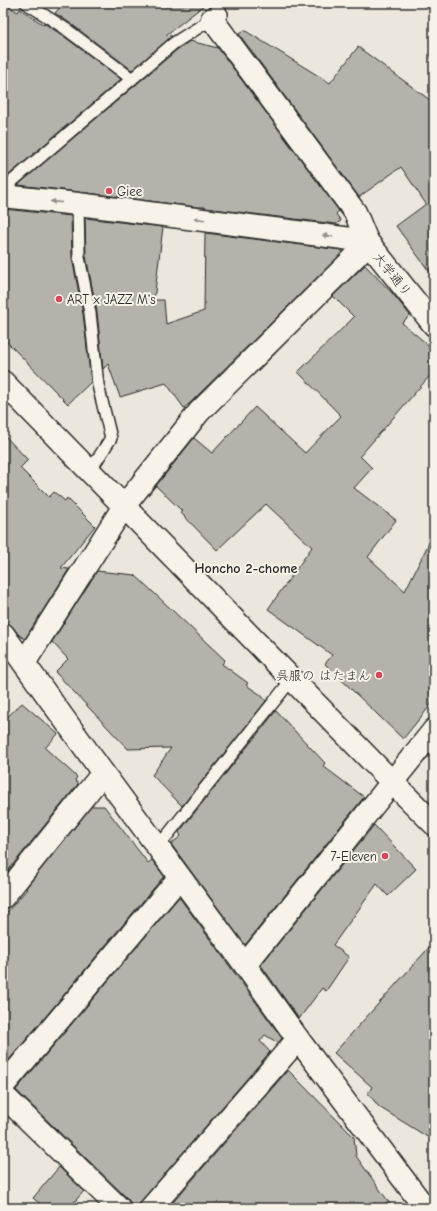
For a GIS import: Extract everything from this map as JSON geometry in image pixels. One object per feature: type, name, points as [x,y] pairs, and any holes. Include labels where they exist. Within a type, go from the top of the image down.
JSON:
[{"type":"street","name":"大学通り","points":[[213,11],[355,212],[366,241],[434,325]]},
{"type":"street","points":[[3,196],[78,204],[366,241],[358,254],[199,412],[124,506],[24,663]]},
{"type":"street","points":[[3,382],[434,824]]},
{"type":"street","points":[[3,634],[179,878],[425,1208]]},
{"type":"street","points":[[245,965],[434,730]]},
{"type":"street","points":[[3,897],[103,773]]},
{"type":"street","points":[[3,1086],[179,878]]},
{"type":"street","points":[[151,1208],[298,1039]]},
{"type":"street","points":[[3,1095],[119,1208]]},
{"type":"lane","points":[[26,3],[66,29],[132,79]]},
{"type":"lane","points":[[3,189],[213,11]]},
{"type":"lane","points":[[78,204],[79,257],[90,313],[98,385],[111,438],[90,471]]},
{"type":"lane","points":[[158,847],[292,679]]},
{"type":"building","points":[[3,3],[18,12],[20,9],[44,25],[45,24],[121,79],[3,180]]},
{"type":"building","points":[[64,3],[207,3],[166,35],[172,36],[132,70],[55,13]]},
{"type":"building","points":[[244,30],[330,83],[358,47],[434,103],[434,278],[396,226],[426,204],[401,167],[359,197],[239,34]]},
{"type":"building","points":[[190,41],[218,48],[339,211],[336,214],[341,221],[336,224],[18,185],[178,49]]},
{"type":"building","points":[[3,209],[71,216],[72,258],[83,314],[91,382],[68,404],[3,338]]},
{"type":"building","points":[[85,218],[163,227],[154,300],[164,300],[166,324],[204,311],[205,233],[342,250],[343,252],[184,408],[166,383],[120,397],[108,364],[103,369],[97,312],[86,256]]},
{"type":"building","points":[[365,265],[392,293],[410,315],[402,323],[434,350],[434,371],[360,456],[372,468],[354,488],[396,520],[368,557],[405,591],[434,533],[434,701],[403,739],[325,664],[332,655],[268,609],[312,547],[266,504],[217,550],[180,512],[182,511],[156,486],[194,438],[212,453],[255,407],[305,453],[341,416],[298,372],[354,317],[333,296]]},
{"type":"building","points":[[3,434],[28,460],[20,468],[49,497],[54,492],[65,501],[67,498],[95,526],[61,568],[69,569],[25,639],[8,623],[3,622]]},
{"type":"building","points":[[97,571],[135,575],[225,660],[222,664],[248,683],[246,685],[261,695],[266,701],[182,806],[152,775],[171,748],[128,749],[55,672],[68,659],[52,642]]},
{"type":"building","points":[[22,703],[58,734],[45,748],[77,777],[75,780],[78,784],[7,872],[3,869],[3,721]]},
{"type":"building","points":[[276,711],[325,763],[323,766],[364,797],[245,945],[171,844],[181,836],[179,832]]},
{"type":"building","points":[[92,806],[104,806],[148,863],[152,860],[164,876],[3,1067],[3,917],[27,889],[26,888]]},
{"type":"building","points":[[374,825],[416,869],[388,896],[377,884],[333,945],[349,957],[326,991],[322,988],[299,1019],[261,965]]},
{"type":"building","points":[[179,897],[282,1038],[278,1043],[265,1035],[260,1041],[270,1052],[142,1200],[139,1208],[131,1208],[131,1204],[128,1199],[16,1090]]},
{"type":"building","points":[[434,942],[434,1141],[379,1107],[368,1093],[372,1087],[334,1053]]},
{"type":"building","points":[[288,1070],[354,1137],[356,1156],[393,1208],[168,1208]]},
{"type":"building","points":[[59,1167],[84,1191],[69,1208],[45,1208],[33,1198]]},
{"type":"place","name":"Giee","points":[[109,191]]},
{"type":"place","name":"ART x JAZZ M's","points":[[59,299]]},
{"type":"place","name":"呉服の はたまん","points":[[379,675]]},
{"type":"place","name":"7-Eleven","points":[[385,856]]},
{"type":"district","name":"Honcho 2-chome","points":[[246,568]]}]
